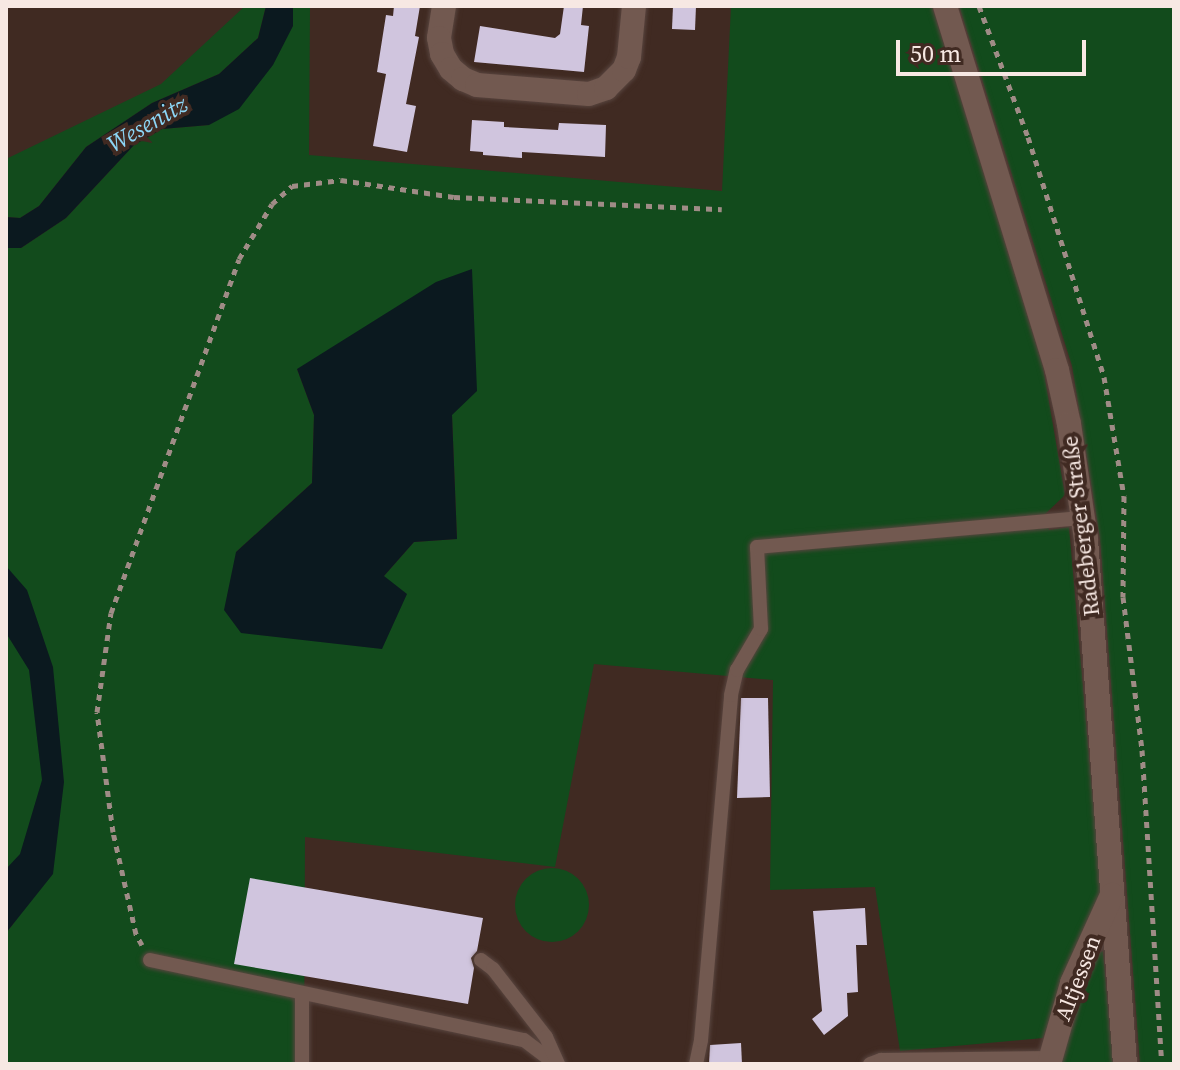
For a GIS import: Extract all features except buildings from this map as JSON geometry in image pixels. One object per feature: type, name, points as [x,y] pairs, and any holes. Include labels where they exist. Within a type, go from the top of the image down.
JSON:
[{"type":"street","points":[[444,6],[439,38],[442,54],[451,69],[463,79],[477,85],[589,94],[606,88],[624,70],[629,57],[634,6]]},
{"type":"street","name":"Radeberger Straße","points":[[945,6],[1057,370],[1083,518],[1125,1064]]},
{"type":"street","name":"Altjessen","points":[[1049,1061],[1072,983],[1113,893]]},
{"type":"lane","points":[[696,1064],[701,1040],[731,695],[737,670],[761,629],[757,547],[1083,518]]},
{"type":"lane","points":[[150,960],[524,1040],[557,1064]]},
{"type":"lane","points":[[481,960],[493,969],[546,1037],[557,1064]]},
{"type":"lane","points":[[302,994],[302,1064]]},
{"type":"lane","points":[[870,1064],[881,1060],[1049,1061]]},
{"type":"path","points":[[150,960],[136,934],[113,832],[97,712],[111,613],[239,259],[272,204],[292,186],[341,180],[454,197],[722,209]]},
{"type":"green space","points":[[245,6],[266,6],[258,38],[219,74],[152,103],[86,147],[39,206],[20,218],[6,217],[6,159],[161,84]]},
{"type":"green space","points":[[293,6],[310,6],[309,155],[722,191],[731,6],[932,6],[1043,367],[1065,495],[1044,515],[1049,530],[1069,527],[1101,892],[1043,1038],[900,1051],[875,887],[770,890],[773,680],[594,664],[555,867],[305,837],[304,1064],[6,1064],[6,933],[14,923],[6,920],[6,248],[21,248],[66,218],[134,145],[162,129],[209,125],[293,26]],"holes":[[[297,369],[452,415],[457,539],[414,542],[384,576],[236,552],[312,483],[314,415]]]},
{"type":"green space","points":[[959,6],[1174,6],[1174,1064],[1140,1064],[1100,539],[1072,366]]},
{"type":"green space","points":[[552,868],[566,871],[578,879],[586,891],[589,905],[586,919],[578,931],[566,939],[552,942],[538,939],[526,931],[518,919],[515,905],[518,891],[526,879],[538,871]]},
{"type":"green space","points":[[1103,951],[1113,1064],[1058,1064],[1093,956]]},
{"type":"water","name":"Wesenitz","points":[[266,6],[293,6],[293,26],[273,65],[239,109],[209,125],[162,129],[134,145],[66,218],[21,248],[6,248],[6,217],[20,218],[39,206],[86,147],[152,103],[219,74],[258,38]]},
{"type":"water","points":[[472,269],[477,391],[452,415],[457,539],[414,542],[384,576],[407,594],[382,649],[241,633],[224,610],[236,552],[312,483],[314,415],[297,369],[436,282]]},
{"type":"water","points":[[6,566],[27,590],[53,667],[64,782],[53,874],[6,933],[6,869],[20,854],[42,780],[29,670],[6,633]]}]
